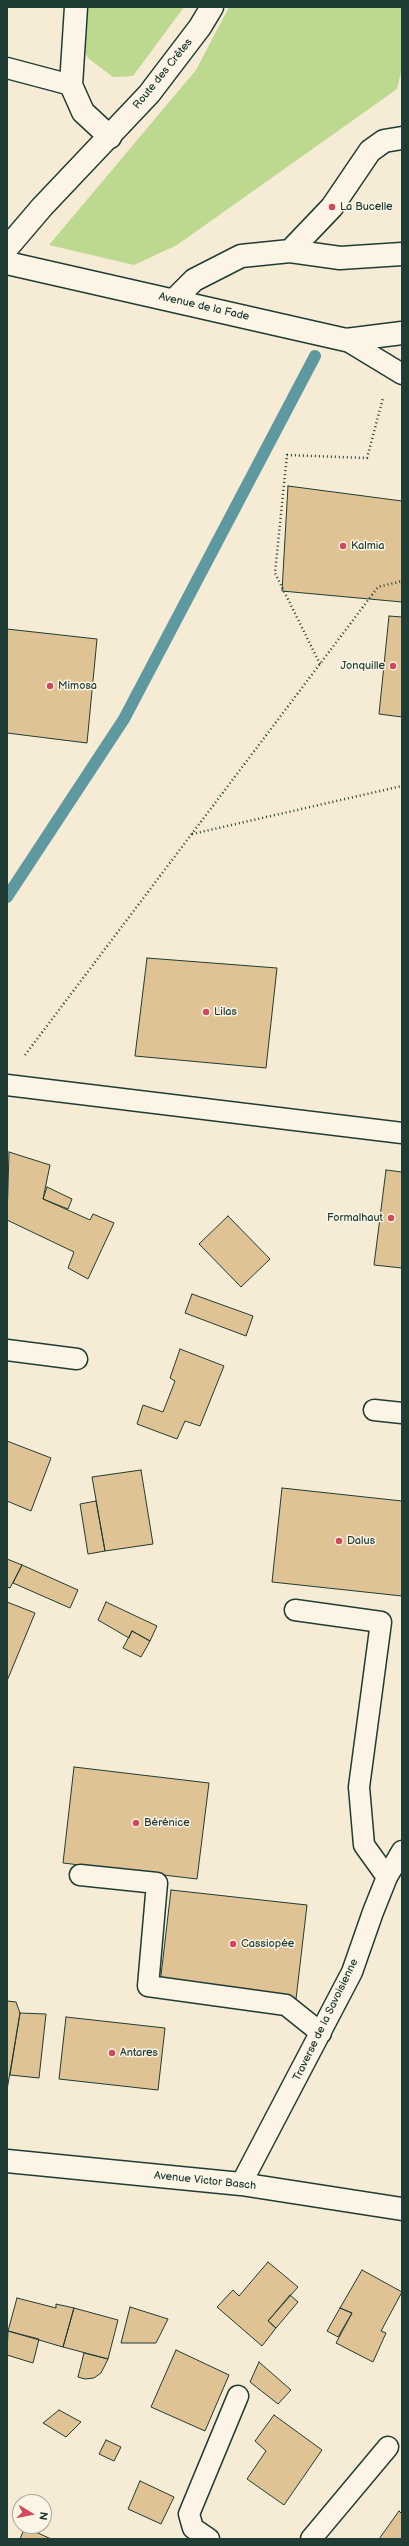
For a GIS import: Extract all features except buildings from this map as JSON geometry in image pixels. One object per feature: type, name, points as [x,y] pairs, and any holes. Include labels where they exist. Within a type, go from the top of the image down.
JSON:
[{"type":"street","points":[[76,7],[71,85],[83,112],[110,137]]},
{"type":"street","name":"Route des Crêtes","points":[[7,248],[42,207],[110,137],[178,58],[212,7]]},
{"type":"street","points":[[290,251],[332,206],[370,151],[384,141],[402,138]]},
{"type":"street","points":[[175,300],[194,280],[241,256],[290,251],[340,258],[402,254]]},
{"type":"street","name":"Avenue de la Fade","points":[[7,263],[346,340],[402,333]]},
{"type":"street","name":"Avenue Victor Basch","points":[[7,2161],[241,2184],[402,2209]]},
{"type":"lane","points":[[7,68],[71,85]]},
{"type":"lane","points":[[346,340],[396,371]]},
{"type":"lane","points":[[7,1085],[402,1133]]},
{"type":"lane","points":[[7,1350],[77,1359]]},
{"type":"lane","points":[[374,1410],[402,1413]]},
{"type":"lane","points":[[295,1610],[381,1622],[359,1787],[364,1845],[387,1877]]},
{"type":"lane","name":"Traverse de la Savoisienne","points":[[241,2184],[352,1972],[387,1877],[402,1851]]},
{"type":"lane","points":[[80,1875],[157,1883],[148,1986],[286,2005],[321,2033]]},
{"type":"lane","points":[[209,2539],[193,2528],[189,2514],[238,2396]]},
{"type":"lane","points":[[311,2539],[388,2447]]},
{"type":"path","points":[[320,664],[275,573],[287,455],[367,458],[396,371]]},
{"type":"path","points":[[21,1060],[378,587],[402,580]]},
{"type":"path","points":[[192,834],[402,786]]},
{"type":"green space","points":[[85,7],[184,7],[133,76],[113,77],[88,58],[81,45]]},
{"type":"green space","points":[[229,7],[402,7],[402,68],[397,89],[177,245],[134,265],[49,245],[196,70]]},
{"type":"waterway","points":[[7,897],[124,719],[315,356]]},
{"type":"place","name":"La Bucelle","points":[[332,207]]},
{"type":"place","name":"Kalmia","points":[[343,546]]},
{"type":"place","name":"Jonquille","points":[[393,666]]},
{"type":"place","name":"Mimosa","points":[[50,686]]},
{"type":"place","name":"Lilas","points":[[206,1012]]},
{"type":"place","name":"Formalhaut","points":[[391,1218]]},
{"type":"place","name":"Dalus","points":[[339,1541]]},
{"type":"place","name":"Bérénice","points":[[136,1823]]},
{"type":"place","name":"Cassiopée","points":[[233,1944]]},
{"type":"place","name":"Antares","points":[[112,2053]]}]
